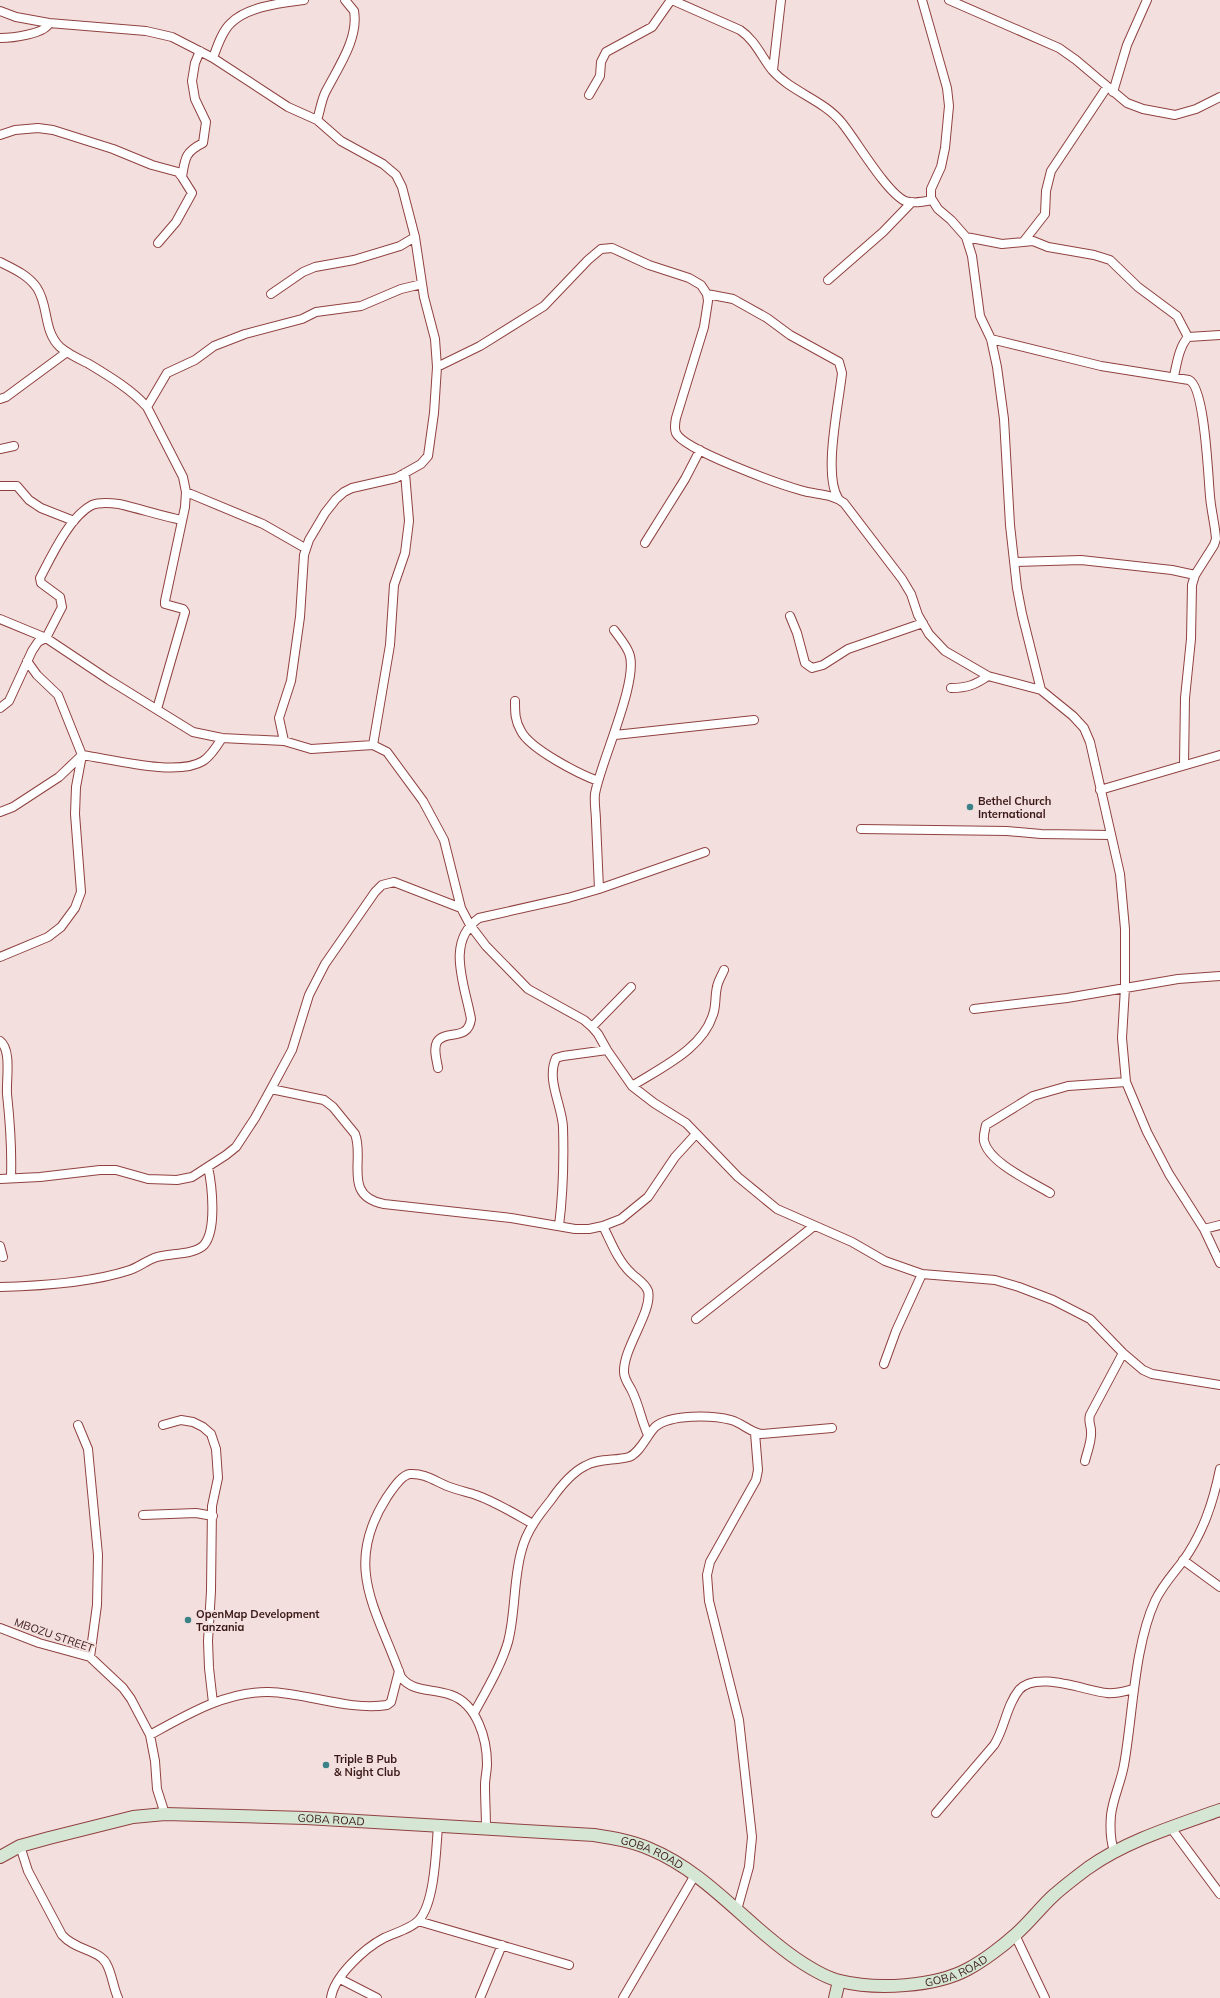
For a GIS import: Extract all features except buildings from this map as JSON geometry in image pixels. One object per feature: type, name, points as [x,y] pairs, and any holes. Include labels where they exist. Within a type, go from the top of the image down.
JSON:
[{"type":"street","points":[[213,58],[230,24],[237,17],[265,7],[304,0]]},
{"type":"street","points":[[317,120],[326,93],[340,68],[354,30],[354,11],[344,0]]},
{"type":"street","points":[[589,95],[600,76],[601,62],[606,52],[652,27],[671,0],[740,30],[754,43],[773,70],[795,90],[836,116],[894,192],[905,201],[912,202],[932,200]]},
{"type":"street","points":[[773,70],[781,0]]},
{"type":"street","points":[[922,0],[948,88],[949,106],[945,148],[941,167],[931,189],[932,200],[938,209],[951,220],[966,237],[972,256],[980,316],[991,339],[997,367],[1004,419],[1010,525],[1014,562],[1022,614],[1041,690]]},
{"type":"street","points":[[948,0],[1059,48],[1076,60],[1127,103],[1143,109],[1175,114],[1196,109],[1220,97]]},
{"type":"street","points":[[1024,241],[1045,214],[1046,191],[1051,171],[1110,89],[1127,45],[1148,0]]},
{"type":"street","points":[[0,11],[16,17],[49,23],[146,31],[172,38],[213,58],[288,107],[317,120],[341,141],[383,164],[396,175],[402,187],[415,237],[422,284],[435,339],[437,367],[434,412],[428,456],[421,464],[396,478],[352,488],[344,492],[336,499],[325,513],[306,548],[297,644],[291,681],[279,718],[284,741]]},
{"type":"street","points":[[0,38],[37,33],[45,30],[49,23]]},
{"type":"street","points":[[182,177],[186,157],[192,149],[203,143],[206,129],[204,116],[195,99],[192,81],[193,70],[200,51]]},
{"type":"street","points":[[0,135],[15,130],[38,128],[53,130],[113,149],[152,165],[178,172],[192,193],[176,222],[158,243]]},
{"type":"street","points":[[828,280],[883,232],[912,202]]},
{"type":"street","points":[[270,294],[303,272],[315,267],[354,260],[400,246],[415,237]]},
{"type":"street","points":[[966,237],[995,243],[1034,241],[1048,247],[1094,255],[1110,260],[1138,287],[1177,316],[1188,337]]},
{"type":"street","points":[[437,367],[480,346],[544,306],[601,249],[612,248],[649,265],[689,278],[701,285],[706,294],[708,301],[704,327],[678,411],[675,428],[676,434],[682,440],[700,450],[777,482],[802,491],[838,498]]},
{"type":"street","points":[[0,262],[26,276],[37,288],[41,296],[53,339],[67,352],[97,369],[140,399],[147,407],[183,477],[186,492],[182,520],[165,604],[183,609],[185,612],[157,709]]},
{"type":"street","points":[[147,407],[167,373],[195,360],[214,346],[259,330],[302,319],[316,312],[360,306],[401,289],[422,284]]},
{"type":"street","points":[[706,294],[733,299],[767,318],[790,335],[839,362],[842,373],[832,447],[832,481],[834,491],[902,579],[911,594],[929,634],[945,651],[970,667],[988,676],[1041,690],[1073,716],[1084,728],[1090,742],[1120,874],[1125,930],[1125,988],[1122,1038],[1126,1082],[1139,1116],[1157,1151],[1204,1228],[1220,1263]]},
{"type":"street","points":[[1174,376],[1184,341],[1188,337],[1220,335]]},
{"type":"street","points":[[991,339],[1101,366],[1174,376],[1192,381],[1197,389],[1206,440],[1209,495],[1216,539],[1214,545],[1195,575],[1192,585],[1191,639],[1185,698],[1184,766]]},
{"type":"street","points":[[0,399],[6,397],[67,352]]},
{"type":"street","points":[[0,449],[14,446]]},
{"type":"street","points":[[645,543],[685,479],[700,450]]},
{"type":"street","points":[[373,745],[390,645],[394,585],[405,553],[408,534],[409,521],[405,473]]},
{"type":"street","points":[[0,486],[17,486],[30,500],[41,508],[74,521]]},
{"type":"street","points":[[186,492],[263,524],[306,548]]},
{"type":"street","points":[[0,708],[9,701],[27,661],[38,642],[46,638],[63,604],[60,597],[41,583],[40,578],[74,521],[92,505],[106,503],[119,504],[161,516],[182,520]]},
{"type":"street","points":[[1014,562],[1081,560],[1172,570],[1195,575]]},
{"type":"street","points":[[790,616],[797,633],[804,662],[812,668],[823,664],[848,649],[923,623]]},
{"type":"street","points":[[0,619],[46,638],[109,680],[157,709],[177,724],[193,732],[222,738],[284,741],[311,750],[373,745],[387,752],[423,801],[436,824],[444,840],[461,908],[470,925],[486,946],[528,989],[584,1020],[592,1027],[604,1041],[607,1050],[632,1086],[686,1123],[738,1177],[777,1209],[852,1242],[885,1261],[922,1274],[996,1280],[1020,1287],[1053,1300],[1090,1319],[1123,1353],[1143,1370],[1152,1374],[1220,1385]]},
{"type":"street","points":[[598,889],[595,796],[603,762],[610,751],[615,735],[627,687],[631,662],[629,653],[614,630]]},
{"type":"street","points":[[0,957],[48,937],[61,927],[75,908],[81,892],[75,814],[76,787],[82,755],[58,695],[36,675],[27,661]]},
{"type":"street","points":[[952,688],[966,688],[976,685],[988,676]]},
{"type":"street","points":[[515,701],[515,717],[521,733],[541,750],[570,770],[598,781]]},
{"type":"street","points":[[615,735],[754,720]]},
{"type":"street","points":[[82,755],[147,765],[179,768],[202,762],[212,752],[222,738]]},
{"type":"street","points":[[0,812],[13,807],[59,777],[82,755]]},
{"type":"street","points":[[1100,790],[1220,755]]},
{"type":"street","points":[[861,829],[1007,831],[1041,834],[1110,835]]},
{"type":"street","points":[[438,1068],[437,1043],[440,1040],[468,1030],[470,1025],[471,1019],[460,958],[460,945],[464,933],[470,925],[479,918],[568,898],[705,852]]},
{"type":"street","points":[[0,1178],[40,1177],[100,1170],[116,1170],[148,1179],[177,1180],[192,1176],[208,1168],[236,1147],[255,1118],[292,1050],[309,995],[325,964],[375,892],[382,886],[394,882],[400,883],[461,908]]},
{"type":"street","points":[[632,1086],[697,1042],[707,1028],[714,1011],[717,986],[724,970]]},
{"type":"street","points":[[974,1009],[1067,998],[1178,979],[1220,976]]},
{"type":"street","points":[[592,1027],[631,987]]},
{"type":"street","points":[[0,1040],[6,1052],[8,1102],[11,1128],[11,1177]]},
{"type":"street","points":[[559,1226],[562,1185],[563,1128],[562,1116],[554,1082],[554,1063],[556,1058],[563,1056],[607,1050]]},
{"type":"street","points":[[1050,1194],[999,1162],[988,1150],[984,1141],[986,1125],[1033,1096],[1068,1086],[1126,1082]]},
{"type":"street","points":[[272,1089],[324,1100],[333,1107],[357,1138],[356,1165],[358,1181],[362,1192],[371,1201],[384,1204],[511,1218],[559,1226],[589,1229],[603,1226],[621,1219],[648,1196],[676,1157],[696,1134]]},
{"type":"street","points":[[0,1099],[8,1102]]},
{"type":"street","points":[[0,1287],[80,1281],[108,1277],[132,1270],[155,1258],[199,1249],[205,1244],[210,1229],[212,1184],[208,1168]]},
{"type":"street","points":[[1204,1228],[1220,1225]]},
{"type":"street","points":[[603,1226],[620,1259],[630,1272],[645,1285],[647,1290],[644,1312],[626,1355],[624,1374],[640,1408],[648,1434]]},
{"type":"street","points":[[696,1319],[814,1226]]},
{"type":"street","points":[[0,1246],[3,1257]]},
{"type":"street","points":[[884,1364],[896,1331],[922,1274]]},
{"type":"street","points":[[1085,1461],[1092,1430],[1088,1420],[1123,1353]]},
{"type":"street","points":[[474,1713],[507,1644],[512,1625],[522,1548],[533,1524],[557,1492],[573,1474],[586,1465],[631,1456],[648,1434],[664,1421],[695,1418],[732,1421],[755,1433],[769,1434],[832,1428]]},
{"type":"street","points":[[163,1425],[181,1420],[193,1422],[203,1427],[211,1434],[216,1449],[218,1478],[212,1506],[211,1591],[208,1641],[212,1703]]},
{"type":"street","points":[[78,1425],[88,1449],[98,1555],[97,1605],[90,1657]]},
{"type":"street","points":[[737,1910],[748,1867],[752,1837],[739,1720],[712,1618],[707,1575],[710,1562],[756,1480],[758,1470],[755,1433]]},
{"type":"street","points":[[1114,1851],[1111,1841],[1111,1813],[1124,1766],[1134,1689],[1149,1617],[1159,1594],[1183,1560],[1217,1503],[1220,1469]]},
{"type":"street","points":[[486,1828],[485,1786],[487,1764],[485,1746],[474,1713],[465,1704],[451,1695],[409,1686],[400,1677],[367,1588],[364,1558],[376,1514],[392,1490],[403,1477],[408,1474],[422,1475],[447,1486],[477,1496],[533,1524]]},
{"type":"street","points":[[143,1515],[196,1513],[213,1516]]},
{"type":"street","points":[[1183,1560],[1220,1587]]},
{"type":"street","name":"MBOZU STREET","points":[[0,1628],[39,1642],[90,1657],[105,1670],[131,1699],[150,1735],[155,1762],[157,1788],[165,1814]]},
{"type":"street","points":[[150,1735],[176,1719],[212,1703],[251,1693],[269,1692],[363,1706],[387,1705],[391,1702],[399,1671]]},
{"type":"street","points":[[936,1813],[1001,1735],[1013,1700],[1019,1689],[1026,1684],[1034,1682],[1064,1683],[1088,1691],[1109,1693],[1134,1689]]},
{"type":"street","name":"GOBA ROAD","points":[[0,1857],[20,1846],[133,1817],[165,1814],[306,1818],[594,1835],[623,1840],[651,1849],[695,1875],[766,1936],[798,1960],[839,1981],[861,1984],[902,1986],[934,1980],[968,1969],[1015,1935],[1053,1896],[1087,1869],[1114,1851],[1220,1810]]},
{"type":"street","points":[[331,1998],[336,1984],[357,1958],[372,1944],[418,1922],[428,1900],[434,1874],[438,1826]]},
{"type":"street","points":[[1171,1828],[1220,1894]]},
{"type":"street","points":[[20,1846],[28,1871],[62,1935],[69,1943],[100,1956],[106,1962],[118,1998]]},
{"type":"street","points":[[624,1998],[695,1875]]},
{"type":"street","points":[[418,1922],[569,1965]]},
{"type":"street","points":[[1015,1935],[1045,1998]]},
{"type":"street","points":[[480,1998],[502,1945]]},
{"type":"street","points":[[340,1979],[377,1998]]},
{"type":"street","points":[[835,1998],[839,1981]]},
{"type":"place","name":"Bethel Church International","points":[[970,807]]},
{"type":"place","name":"OpenMap Development Tanzania","points":[[188,1620]]},
{"type":"place","name":"Triple B Pub & Night Club","points":[[326,1765]]}]
